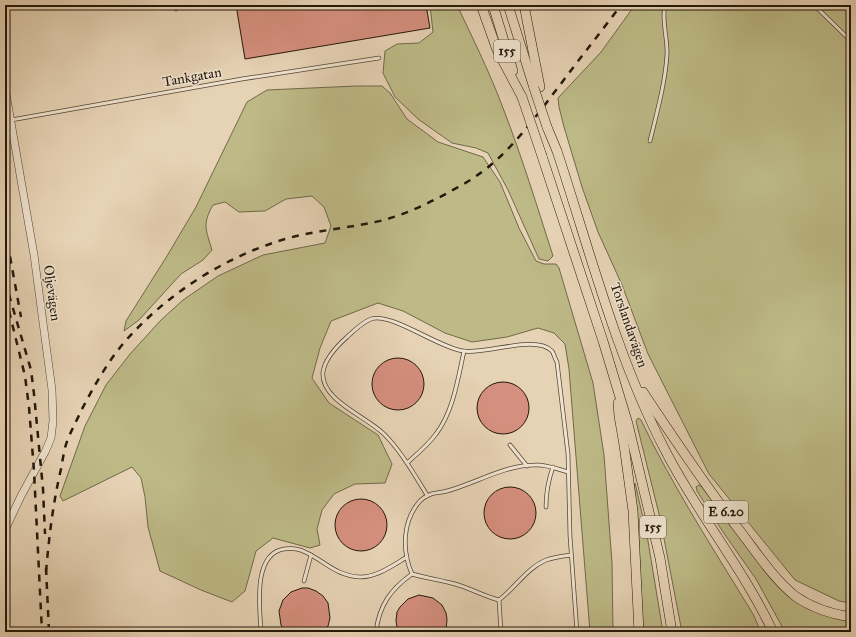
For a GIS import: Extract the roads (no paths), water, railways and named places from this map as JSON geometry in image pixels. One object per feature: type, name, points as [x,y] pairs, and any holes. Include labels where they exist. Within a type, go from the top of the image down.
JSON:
[{"type":"main road","points":[[481,5],[497,50],[522,97]]},
{"type":"main road","name":"155","points":[[493,5],[616,385],[639,466],[660,558],[672,632]]},
{"type":"main road","name":"Torslandavägen","points":[[508,5],[537,88],[547,127],[557,151],[600,287],[630,372],[664,449],[688,492],[753,594],[773,632]]},
{"type":"main road","points":[[524,5],[537,88]]},
{"type":"main road","name":"E 6.20","points":[[630,372],[710,491],[766,566],[780,582],[795,596],[809,605],[824,611],[851,617]]},
{"type":"main road","name":"155","points":[[616,385],[618,416],[625,452],[633,511],[639,632]]},
{"type":"street","name":"Oljevägen","points":[[5,88],[34,255],[52,390],[53,414],[51,438],[5,530]]},
{"type":"street","name":"Oljevägen","points":[[6,519],[21,496]]},
{"type":"lane","points":[[650,141],[664,83],[667,61],[665,5]]},
{"type":"lane","points":[[814,5],[851,41]]},
{"type":"lane","name":"Tankgatan","points":[[10,120],[242,79],[379,58]]},
{"type":"lane","points":[[428,495],[395,446],[383,433],[336,399],[328,390],[323,381],[324,370],[328,358],[341,342],[362,324],[371,319],[383,318],[393,320],[445,345],[464,352],[528,344],[548,348],[553,352],[557,362],[568,454],[571,555],[578,632]]},
{"type":"lane","points":[[406,463],[436,434],[445,419],[464,352]]},
{"type":"lane","points":[[510,445],[527,466]]},
{"type":"lane","points":[[412,574],[407,557],[405,541],[411,515],[419,502],[428,495],[447,491],[507,470],[535,464],[553,467],[568,472]]},
{"type":"lane","points":[[546,507],[548,482],[553,467]]},
{"type":"lane","points":[[261,632],[260,584],[266,561],[271,554],[286,549],[303,551],[312,555],[336,572],[358,577],[368,577],[379,573],[407,557]]},
{"type":"lane","points":[[304,581],[312,555]]},
{"type":"lane","points":[[412,574],[454,584],[488,598],[498,600],[507,594],[538,565],[547,560],[571,555]]},
{"type":"lane","points":[[376,632],[380,613],[386,600],[394,588],[412,574]]},
{"type":"lane","points":[[498,600],[501,632]]},
{"type":"railway","points":[[46,572],[54,507],[67,442],[81,411],[102,373],[121,346],[144,321],[180,291],[220,266],[241,256],[285,239],[372,223],[395,217],[427,204],[467,182],[494,162],[518,138],[621,5]]},
{"type":"railway","points":[[5,229],[21,317]]},
{"type":"railway","points":[[5,281],[31,370],[43,489],[45,534]]},
{"type":"railway","points":[[9,311],[25,376],[29,407],[34,471],[42,632]]},
{"type":"railway","points":[[46,568],[49,632]]}]
